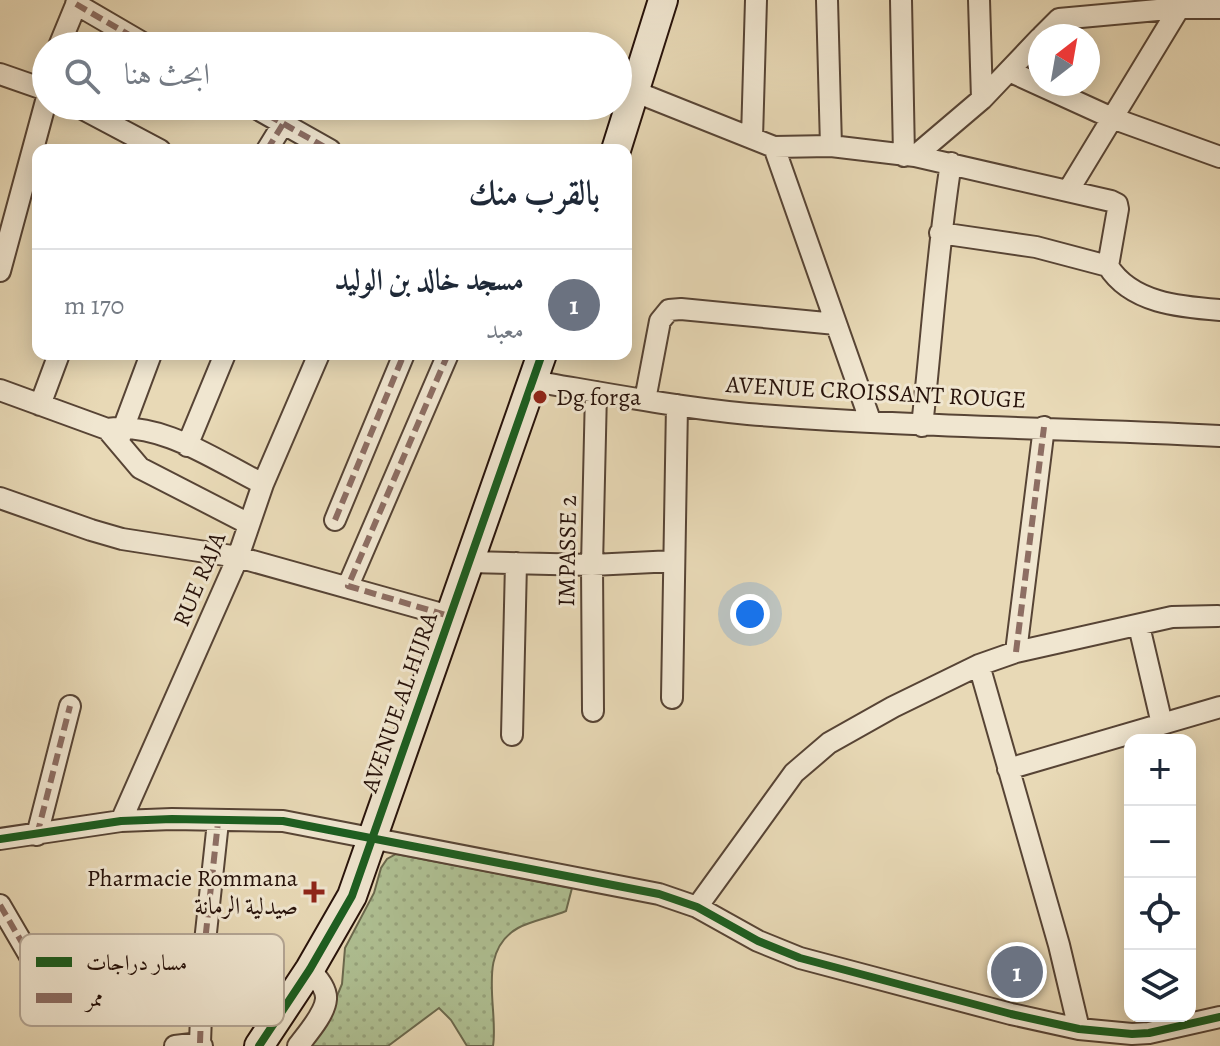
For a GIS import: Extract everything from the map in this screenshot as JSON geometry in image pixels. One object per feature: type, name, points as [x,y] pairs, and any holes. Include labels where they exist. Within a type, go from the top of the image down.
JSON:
[{"type":"street","points":[[632,104],[663,0]]},
{"type":"street","points":[[752,138],[756,0]]},
{"type":"street","points":[[827,0],[831,146]]},
{"type":"street","points":[[901,0],[910,156]]},
{"type":"street","points":[[979,0],[982,99]]},
{"type":"street","points":[[65,32],[77,2],[125,32]]},
{"type":"street","points":[[1068,191],[1181,4]]},
{"type":"street","points":[[1058,9],[1181,4],[1220,8]]},
{"type":"street","points":[[910,156],[982,99],[1028,51]]},
{"type":"street","points":[[1009,71],[1112,118],[1220,157]]},
{"type":"street","points":[[0,74],[32,85]]},
{"type":"street","points":[[636,92],[774,147],[831,146],[910,156],[951,163],[1117,204],[1108,266]]},
{"type":"street","points":[[34,144],[41,120]]},
{"type":"street","points":[[98,120],[135,144]]},
{"type":"street","points":[[276,120],[319,144]]},
{"type":"street","points":[[618,144],[626,120]]},
{"type":"street","points":[[271,144],[283,124]]},
{"type":"street","points":[[774,147],[870,420]]},
{"type":"street","points":[[0,271],[32,153]]},
{"type":"street","points":[[922,426],[940,233],[951,163]]},
{"type":"street","points":[[940,233],[1036,247],[1108,266],[1114,275],[1141,296],[1220,310]]},
{"type":"street","points":[[645,400],[660,321],[669,310],[836,324]]},
{"type":"street","points":[[40,405],[57,360]]},
{"type":"street","points":[[117,432],[148,360]]},
{"type":"street","points":[[187,446],[223,360]]},
{"type":"street","name":"RUE RAJA","points":[[121,821],[238,557],[263,484],[316,360]]},
{"type":"street","points":[[335,520],[402,360]]},
{"type":"street","points":[[348,586],[445,360]]},
{"type":"street","name":"AVENUE AL HIJRA","points":[[284,1008],[352,896],[540,360]]},
{"type":"street","name":"AVENUE CROISSANT ROUGE","points":[[532,381],[748,414],[870,420],[922,426],[1044,427],[1220,436]]},
{"type":"street","points":[[0,390],[117,432],[162,435],[263,484]]},
{"type":"street","name":"IMPASSE 2","points":[[593,711],[596,392]]},
{"type":"street","points":[[672,698],[677,405]]},
{"type":"street","points":[[1016,652],[1044,427]]},
{"type":"street","points":[[117,432],[140,468],[249,524]]},
{"type":"street","points":[[0,498],[122,539],[238,557],[449,616]]},
{"type":"street","points":[[469,562],[592,565],[674,561]]},
{"type":"street","points":[[512,735],[516,563]]},
{"type":"street","points":[[697,907],[786,784],[810,757],[893,707],[979,665],[1016,652],[1172,617],[1218,616]]},
{"type":"street","points":[[1139,626],[1162,724]]},
{"type":"street","points":[[979,665],[1059,945],[1079,1029]]},
{"type":"street","points":[[37,835],[70,706]]},
{"type":"street","points":[[1008,769],[1220,707]]},
{"type":"street","points":[[0,839],[121,821],[293,822],[659,894],[697,907],[758,941],[800,958],[996,1011],[1079,1029],[1149,1033],[1220,1017]]},
{"type":"street","points":[[206,934],[218,822]]},
{"type":"street","points":[[0,905],[20,939]]},
{"type":"street","points":[[298,1046],[326,998],[323,987],[310,969]]},
{"type":"street","name":"AVENUE AL HIJRA","points":[[259,1046],[272,1026]]},
{"type":"street","points":[[175,1046],[201,1045]]},
{"type":"green space","points":[[396,854],[572,888],[566,911],[518,928],[505,938],[497,951],[492,982],[493,1046],[467,1046],[451,1020],[439,1008],[388,1046],[302,1046],[335,1001],[342,984],[345,948],[374,893],[381,868],[387,859]]},
{"type":"marked path","points":[[76,4],[124,32]]},
{"type":"marked path","points":[[277,120],[319,144]]},
{"type":"marked path","points":[[271,144],[283,124]]},
{"type":"marked path","points":[[335,520],[402,360]]},
{"type":"marked path","points":[[445,360],[348,586],[449,616]]},
{"type":"marked path","points":[[1016,652],[1044,427]]},
{"type":"marked path","points":[[37,835],[70,706]]},
{"type":"marked path","points":[[206,934],[218,822]]},
{"type":"marked path","points":[[0,905],[20,939]]},
{"type":"marked path","points":[[200,1043],[201,1026]]},
{"type":"cycle path","points":[[284,1008],[352,896],[540,360]]},
{"type":"cycle path","points":[[0,839],[121,821],[283,821],[659,894],[697,907],[758,941],[800,958],[1079,1029],[1149,1033],[1220,1017]]},
{"type":"cycle path","points":[[259,1046],[272,1026]]},
{"type":"place","name":"Dg forga","points":[[540,397]]},
{"type":"place","name":"Pharmacie Rommana صيدلية الرمانة","points":[[314,892]]},
{"type":"place","name":"مسجد خالد بن الوليد","points":[[1017,972]]}]
